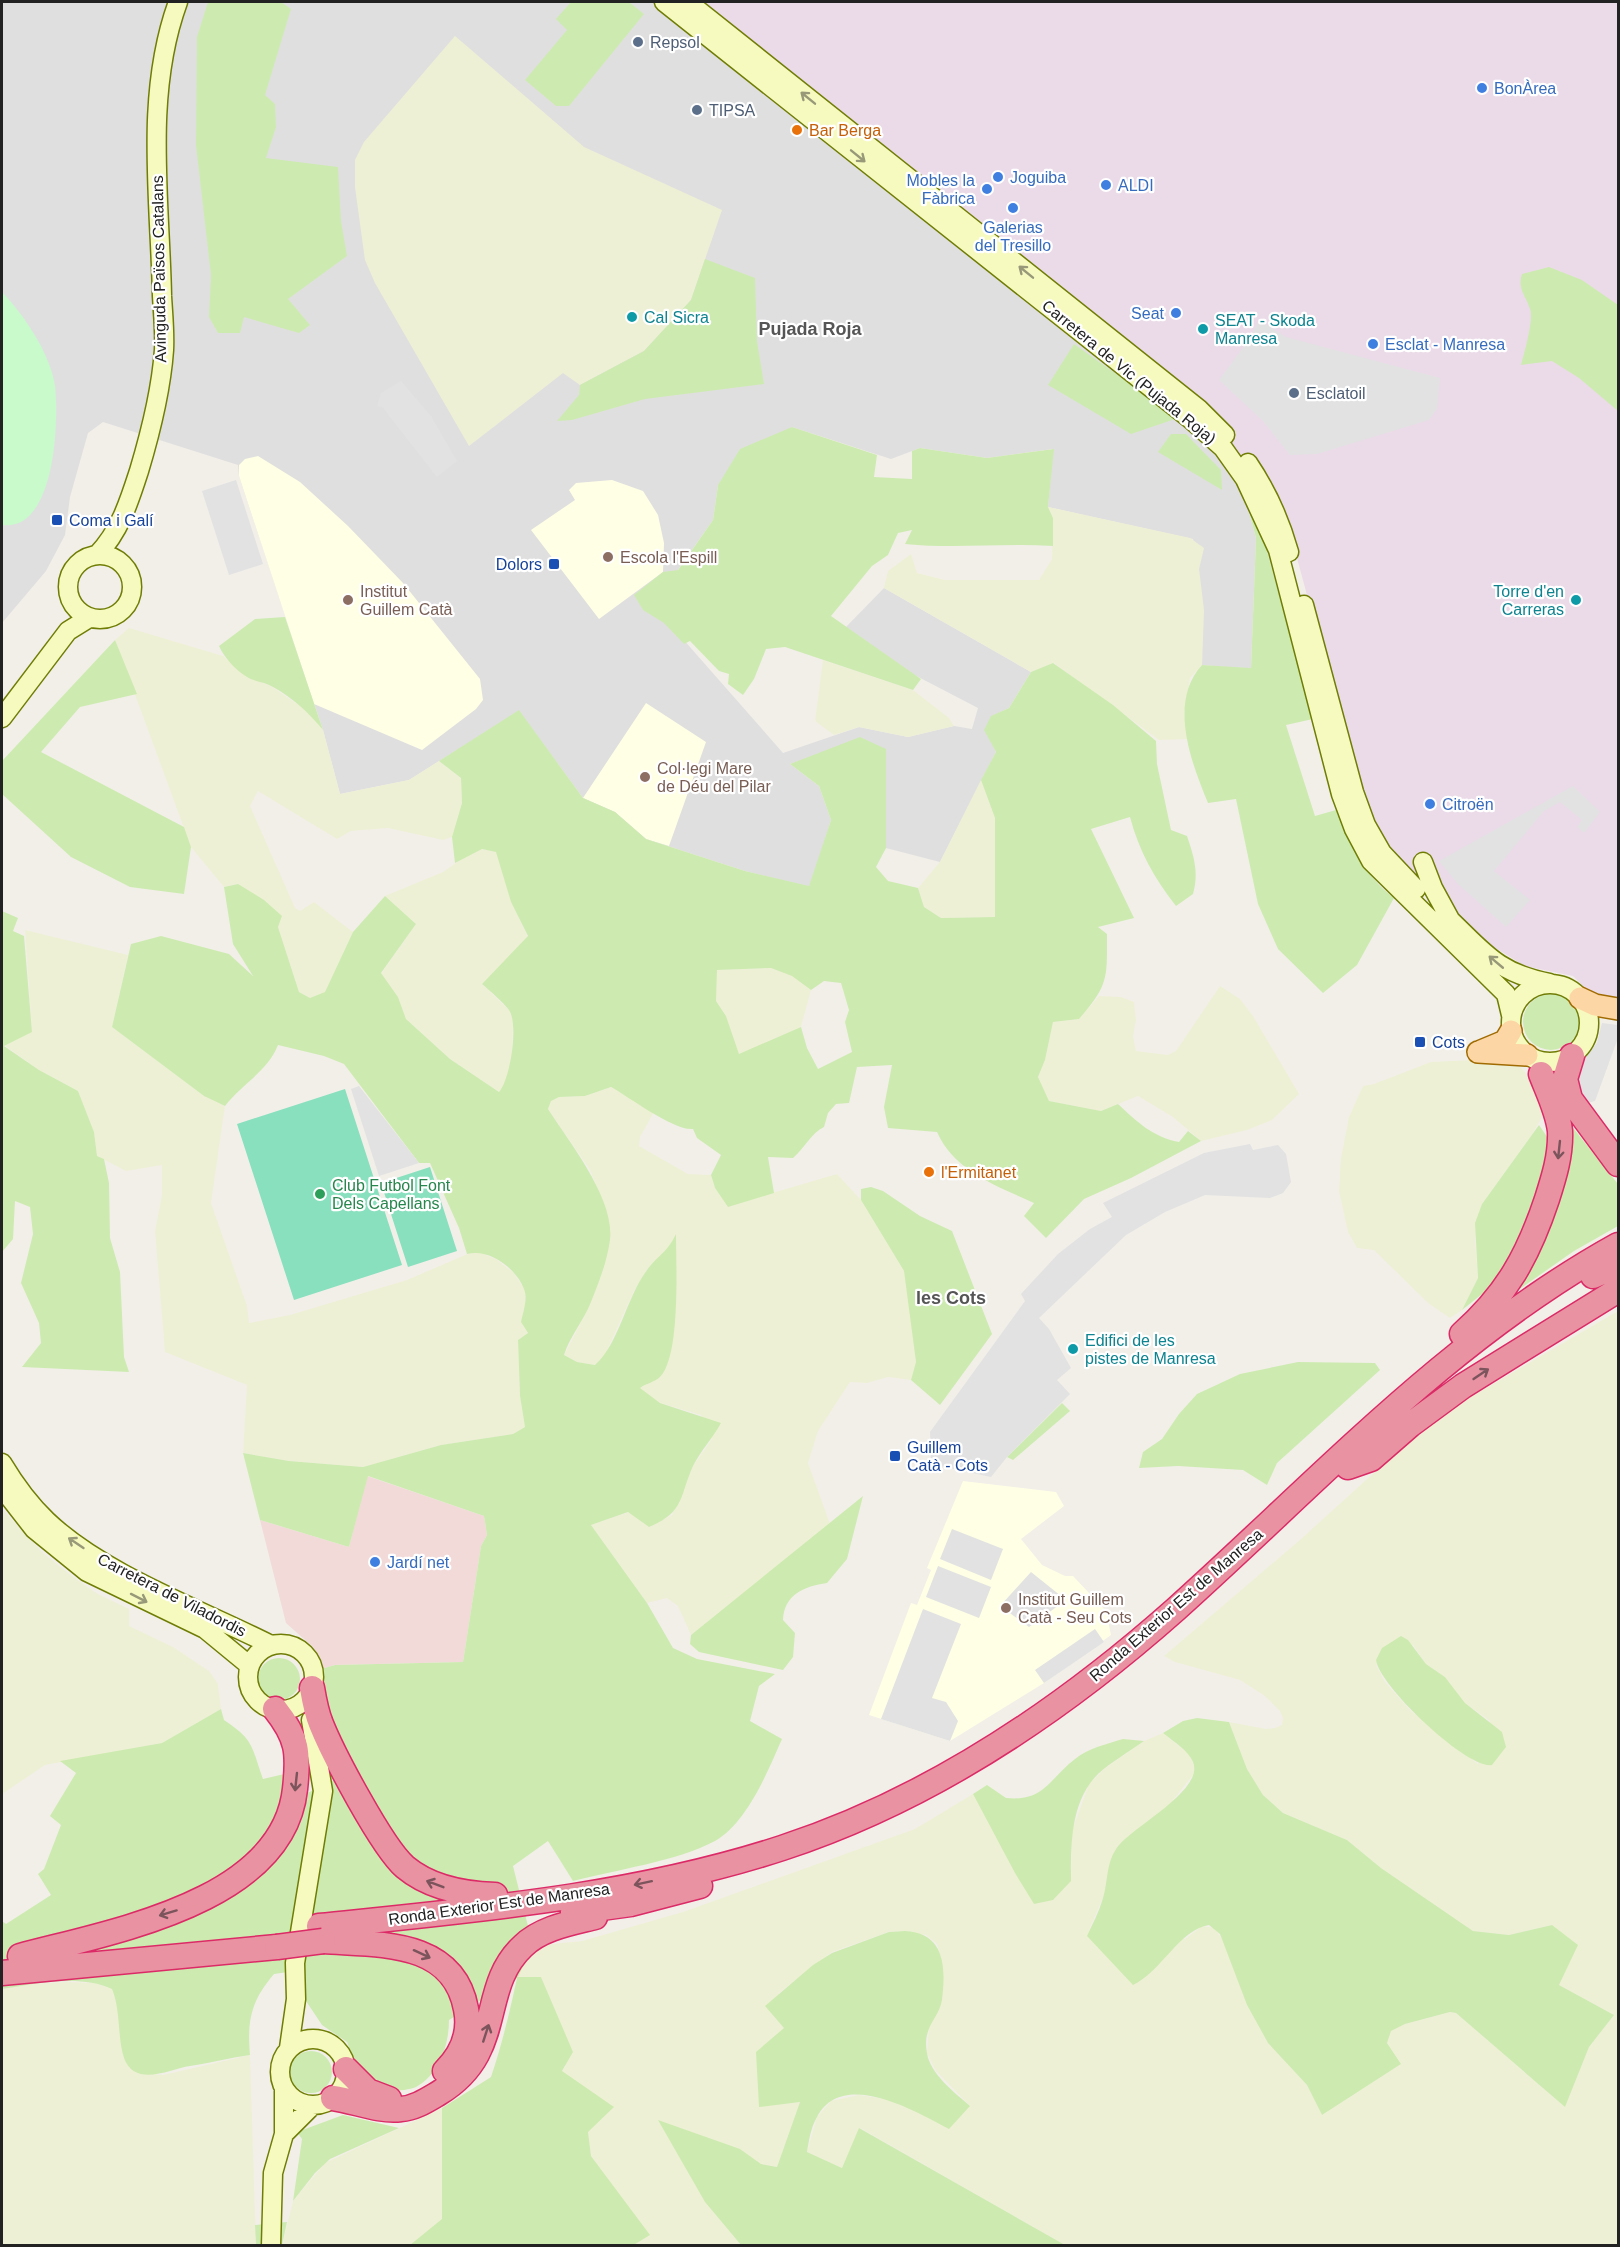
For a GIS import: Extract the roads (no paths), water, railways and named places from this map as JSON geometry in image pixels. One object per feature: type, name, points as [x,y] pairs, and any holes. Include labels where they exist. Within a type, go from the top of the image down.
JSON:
[{"type":"highway","points":[[1572,1056],[1565,1079],[1570,1100],[1618,1164]]},
{"type":"highway","points":[[1236,1554],[1269,1511],[1310,1469],[1493,1305],[1517,1272],[1542,1213],[1559,1155],[1558,1119],[1534,1063]]},
{"type":"highway","points":[[1457,1353],[1491,1322],[1618,1233]]},
{"type":"highway","name":"Ronda Exterior Est de Manresa","points":[[321,1934],[576,1897],[709,1868],[785,1847],[915,1790],[990,1750],[1046,1714],[1108,1667],[1236,1554],[1378,1419],[1457,1353],[1583,1265],[1618,1245]]},
{"type":"highway","name":"Ronda Exterior Est de Manresa","points":[[2,1973],[321,1934],[631,1904],[740,1874],[839,1839],[905,1811],[979,1772],[1052,1725],[1182,1620],[1348,1467],[1386,1428],[1461,1367],[1618,1260]]},
{"type":"highway","points":[[1593,1276],[1618,1265]]},
{"type":"highway","points":[[1348,1467],[1371,1459],[1410,1425],[1462,1386],[1618,1290]]},
{"type":"highway","points":[[309,1693],[322,1727],[372,1820],[404,1866],[430,1883],[459,1893],[498,1895],[538,1893],[576,1897]]},
{"type":"highway","points":[[11,1957],[179,1909],[218,1891],[254,1866],[282,1831],[294,1799],[298,1763],[296,1742],[281,1709]]},
{"type":"highway","points":[[323,2101],[399,2110],[419,2104],[443,2090],[463,2073],[477,2055],[487,2033],[499,1983],[511,1959],[525,1943],[544,1932],[608,1914],[631,1904]]},
{"type":"highway","points":[[321,1934],[417,1951],[452,1975],[466,2006],[466,2038],[458,2057],[442,2073],[412,2095],[394,2099],[375,2095],[357,2083],[346,2069]]},
{"type":"highway","name":"Ronda Exterior Est de Manresa","points":[[11,1957],[276,1939]]},
{"type":"main road","name":"Avinguda Països Catalans","points":[[68,632],[73,605],[68,592],[71,572],[80,561],[97,555],[117,532],[153,426],[164,348],[161,239],[156,185],[157,118],[164,58],[178,2]]},
{"type":"main road","name":"Carretera de Vic (Pujada Roja)","points":[[664,2],[1189,418],[1223,448],[1245,479],[1278,550],[1341,794],[1354,829],[1371,861],[1390,882],[1446,933],[1506,994],[1511,1023]]},
{"type":"main road","name":"Carretera de Vic (Pujada Roja)","points":[[688,2],[1199,409],[1238,448],[1266,492],[1280,522],[1354,792],[1366,825],[1400,874],[1500,967],[1518,976],[1550,983]]},
{"type":"main road","name":"Avinguda Països Catalans","points":[[2,718],[68,632],[89,618],[101,620],[114,616],[129,601],[131,580],[120,562],[117,532]]},
{"type":"main road","points":[[97,555],[109,556],[120,562]]},
{"type":"main road","points":[[73,605],[89,618]]},
{"type":"main road","points":[[1423,862],[1433,888],[1451,921]]},
{"type":"main road","points":[[1580,998],[1588,1012],[1589,1028],[1584,1043],[1572,1056],[1551,1062],[1534,1063],[1478,1052],[1498,1046],[1505,1041],[1516,1003],[1536,986],[1550,983],[1563,986],[1595,1005],[1618,1009]]},
{"type":"main road","points":[[1511,1023],[1517,1044],[1534,1063],[1618,1176]]},
{"type":"main road","name":"Carretera de Viladordis","points":[[2,1463],[46,1521],[96,1557],[147,1585],[271,1645]]},
{"type":"main road","name":"Carretera de Viladordis","points":[[2,1488],[34,1529],[87,1572],[205,1629],[250,1666]]},
{"type":"main road","points":[[271,2246],[273,2173],[284,2134],[284,2089],[280,2069],[289,2048],[296,1999],[294,1974],[315,1849],[320,1802],[322,1778],[309,1693],[313,1668],[305,1654],[288,1645],[271,1645],[258,1653],[250,1666],[248,1682],[253,1694],[264,1705],[281,1709],[308,1746],[320,1802]]},
{"type":"main road","points":[[281,1709],[309,1693]]},
{"type":"main road","points":[[284,2134],[343,2085],[346,2069],[337,2049],[319,2039],[296,1999]]},
{"type":"main road","points":[[289,2048],[303,2040],[319,2039]]},
{"type":"main road","points":[[284,2089],[297,2101],[323,2101]]},
{"type":"place","name":"Repsol","points":[[638,42]]},
{"type":"place","name":"BonÀrea","points":[[1482,88]]},
{"type":"place","name":"TIPSA","points":[[697,110]]},
{"type":"place","name":"Bar Berga","points":[[797,130]]},
{"type":"place","name":"Joguiba","points":[[998,177]]},
{"type":"place","name":"ALDI","points":[[1106,185]]},
{"type":"place","name":"Mobles la Fàbrica","points":[[987,189]]},
{"type":"place","name":"Galerias del Tresillo","points":[[1013,208]]},
{"type":"place","name":"Seat","points":[[1176,313]]},
{"type":"place","name":"Cal Sicra","points":[[632,317]]},
{"type":"place","name":"SEAT - Skoda Manresa","points":[[1203,329]]},
{"type":"place","name":"Esclat - Manresa","points":[[1373,344]]},
{"type":"place","name":"Esclatoil","points":[[1294,393]]},
{"type":"place","name":"Coma i Galí","points":[[57,520]]},
{"type":"place","name":"Escola l'Espill","points":[[608,557]]},
{"type":"place","name":"Dolors","points":[[554,564]]},
{"type":"place","name":"Institut Guillem Catà","points":[[348,600]]},
{"type":"place","name":"Torre d'en Carreras","points":[[1576,600]]},
{"type":"place","name":"Col·legi Mare de Déu del Pilar","points":[[645,777]]},
{"type":"place","name":"Citroën","points":[[1430,804]]},
{"type":"place","name":"Cots","points":[[1420,1042]]},
{"type":"place","name":"l'Ermitanet","points":[[929,1172]]},
{"type":"place","name":"Club Futbol Font Dels Capellans","points":[[320,1194]]},
{"type":"place","name":"Edifici de les pistes de Manresa","points":[[1073,1349]]},
{"type":"place","name":"Guillem Catà - Cots","points":[[895,1456]]},
{"type":"place","name":"Jardí net","points":[[375,1562]]},
{"type":"place","name":"Institut Guillem Catà - Seu Cots","points":[[1006,1608]]},
{"type":"district","name":"Pujada Roja","points":[[810,329]]},
{"type":"district","name":"les Cots","points":[[951,1298]]}]
